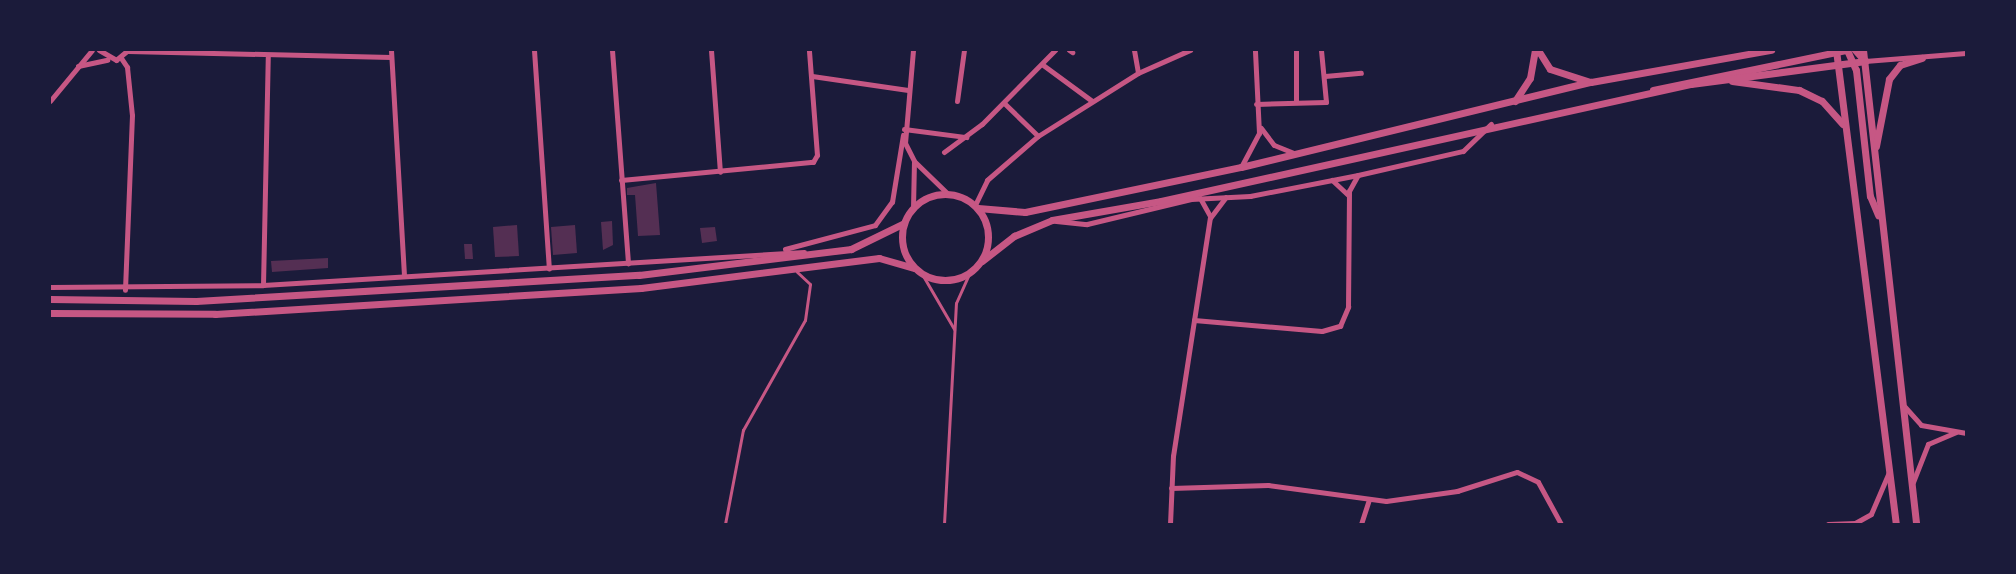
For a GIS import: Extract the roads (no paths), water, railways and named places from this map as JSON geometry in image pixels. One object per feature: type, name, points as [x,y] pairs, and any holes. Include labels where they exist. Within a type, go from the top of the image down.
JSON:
[{"type":"street","points":[[50,101],[76,66],[92,50]]},
{"type":"street","points":[[99,50],[110,60]]},
{"type":"street","points":[[76,66],[121,58],[128,50],[210,50],[268,55],[391,57]]},
{"type":"street","points":[[391,50],[404,276]]},
{"type":"street","points":[[534,50],[549,268]]},
{"type":"street","points":[[612,50],[628,263]]},
{"type":"street","points":[[711,50],[720,172]]},
{"type":"street","points":[[621,180],[808,165],[817,155],[810,50]]},
{"type":"street","points":[[50,287],[125,290],[263,285],[628,263],[779,250],[874,225],[892,202],[904,132],[913,50]]},
{"type":"street","points":[[957,101],[964,50]]},
{"type":"street","points":[[944,152],[966,137],[1004,103],[1055,50]]},
{"type":"street","points":[[1134,50],[1138,73]]},
{"type":"street","points":[[982,261],[989,234],[976,207],[987,180],[1038,136],[1092,101],[1138,73],[1190,50]]},
{"type":"street","points":[[1255,50],[1256,104],[1260,124],[1274,145],[1296,153]]},
{"type":"street","points":[[1296,50],[1296,102]]},
{"type":"street","points":[[1256,104],[1326,102],[1321,50]]},
{"type":"street","points":[[1537,50],[1550,69],[1591,82]]},
{"type":"street","points":[[1515,101],[1530,78],[1537,50]]},
{"type":"street","points":[[1718,55],[1731,50]]},
{"type":"street","points":[[914,161],[948,194],[976,207],[1026,212],[1240,167],[1591,82],[1718,55],[1771,50]]},
{"type":"street","points":[[1651,92],[1665,83],[1847,50],[1853,61],[1870,196],[1882,226]]},
{"type":"street","points":[[1855,50],[1865,61]]},
{"type":"street","points":[[1863,50],[1905,407],[1916,525]]},
{"type":"street","points":[[1837,51],[1844,126],[1896,525]]},
{"type":"street","points":[[50,313],[285,311],[640,288],[797,272],[879,258],[914,268],[922,274],[946,281],[969,274],[1014,236],[1052,220],[1161,201],[1491,124],[1651,92],[1838,61],[1922,58],[1966,53]]},
{"type":"street","points":[[263,285],[268,55]]},
{"type":"street","points":[[121,58],[129,77],[132,115],[125,290]]},
{"type":"street","points":[[1876,175],[1877,126],[1887,84],[1900,65],[1922,58]]},
{"type":"street","points":[[1043,65],[1092,101]]},
{"type":"street","points":[[1325,76],[1361,73]]},
{"type":"street","points":[[812,76],[908,90]]},
{"type":"street","points":[[1712,81],[1799,90],[1822,101],[1844,126]]},
{"type":"street","points":[[1004,103],[1038,136]]},
{"type":"street","points":[[1240,167],[1254,151],[1260,124]]},
{"type":"street","points":[[1052,220],[1087,224],[1200,198],[1226,197],[1358,175],[1463,150],[1491,124]]},
{"type":"street","points":[[904,132],[966,137]]},
{"type":"street","points":[[904,132],[914,161],[913,208],[904,223],[903,247],[914,268]]},
{"type":"street","points":[[1194,320],[1322,331],[1340,326],[1348,307],[1349,196],[1358,175]]},
{"type":"street","points":[[1332,180],[1349,196]]},
{"type":"street","points":[[913,208],[948,194]]},
{"type":"street","points":[[1170,525],[1171,488],[1210,218],[1226,197]]},
{"type":"street","points":[[1200,198],[1210,218]]},
{"type":"street","points":[[50,299],[196,301],[639,275],[818,255],[865,245],[904,223]]},
{"type":"street","points":[[779,250],[818,255]]},
{"type":"street","points":[[1905,407],[1921,425],[1966,433]]},
{"type":"street","points":[[1912,483],[1928,444],[1956,432]]},
{"type":"street","points":[[1830,524],[1855,523],[1871,514],[1889,471]]},
{"type":"street","points":[[1171,488],[1268,485],[1369,500],[1457,491],[1517,472],[1538,482],[1561,525]]},
{"type":"street","points":[[1361,525],[1369,500]]},
{"type":"lane","points":[[725,525],[743,430],[805,320],[810,284],[797,272]]},
{"type":"lane","points":[[922,274],[954,329]]},
{"type":"lane","points":[[944,525],[956,303],[969,274]]}]
